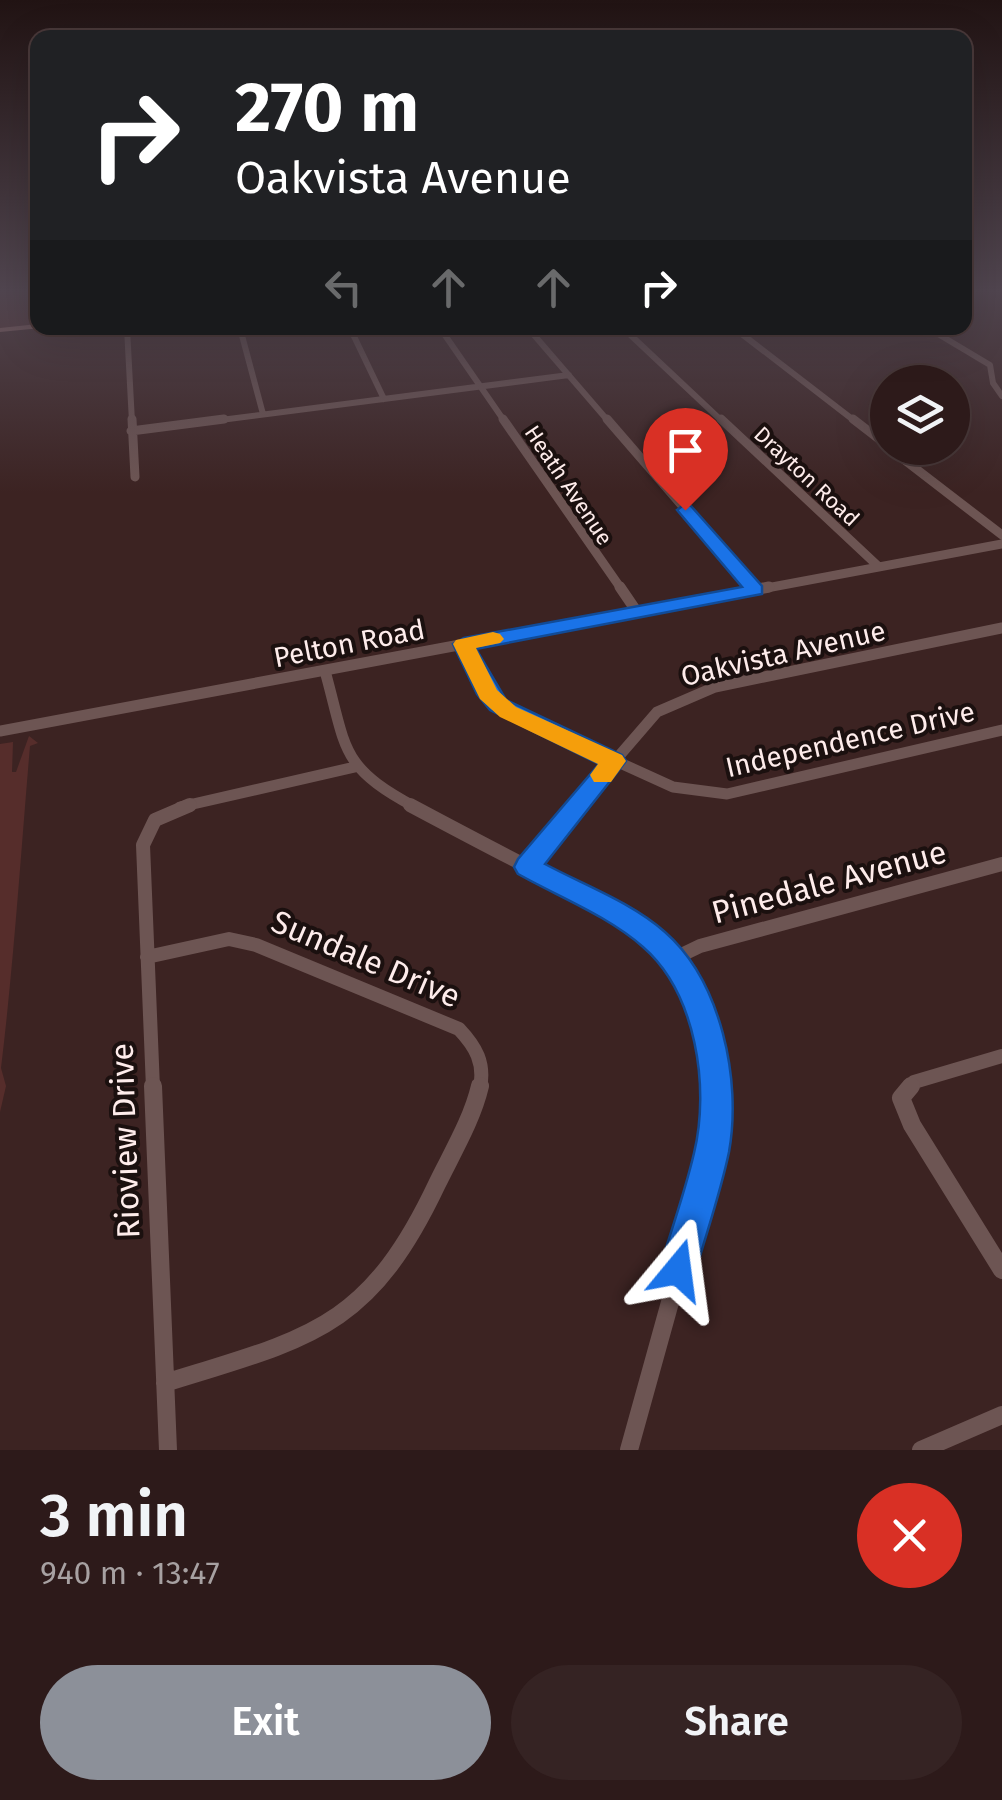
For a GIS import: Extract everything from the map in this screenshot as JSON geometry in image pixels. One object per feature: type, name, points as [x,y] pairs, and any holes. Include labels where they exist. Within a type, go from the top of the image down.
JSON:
[{"type":"street","points":[[128,358],[134,476]]},
{"type":"street","points":[[248,358],[263,414]]},
{"type":"street","points":[[364,358],[384,399]]},
{"type":"street","name":"Heath Avenue","points":[[460,358],[636,612]]},
{"type":"street","points":[[554,358],[755,590]]},
{"type":"street","name":"Drayton Road","points":[[656,358],[879,567]]},
{"type":"street","points":[[772,358],[870,433]]},
{"type":"street","points":[[980,358],[1002,396]]},
{"type":"street","points":[[131,431],[569,375]]},
{"type":"street","points":[[911,465],[1002,535]]},
{"type":"street","name":"Pelton Road","points":[[0,731],[1002,544]]},
{"type":"street","name":"Oakvista Avenue","points":[[527,867],[657,712],[697,692],[1002,628]]},
{"type":"street","name":"Independence Drive","points":[[464,644],[488,694],[498,705],[673,787],[727,794],[1002,730]]},
{"type":"street","points":[[325,670],[340,730],[355,766],[370,782],[637,926],[673,959],[698,1002],[712,1060],[713,1137],[629,1450]]},
{"type":"street","name":"Rioview Drive","points":[[168,1450],[147,957],[146,829],[156,817],[181,807],[355,766]]},
{"type":"street","name":"Pinedale Avenue","points":[[673,959],[700,946],[1002,864]]},
{"type":"street","name":"Sundale Drive","points":[[147,957],[229,940],[256,944],[459,1029],[475,1047],[484,1075],[454,1148],[384,1278],[362,1298],[297,1339],[165,1383]]},
{"type":"street","points":[[1002,1056],[907,1086],[901,1098],[912,1125],[1002,1270]]},
{"type":"street","points":[[921,1450],[1002,1415]]},
{"type":"shaded area","points":[[29,736],[38,743],[30,746],[1,1068],[6,1086],[0,1112],[0,744],[13,742],[12,772],[16,772]]},
{"type":"slow traffic","points":[[493,639],[464,644],[488,694],[508,712],[614,761],[602,775]]},
{"type":"route","points":[[678,1270],[712,1151],[716,1109],[712,1060],[698,1002],[676,962],[655,940],[637,926],[527,867],[614,761],[498,705],[488,694],[464,644],[755,590],[685,510]]}]
